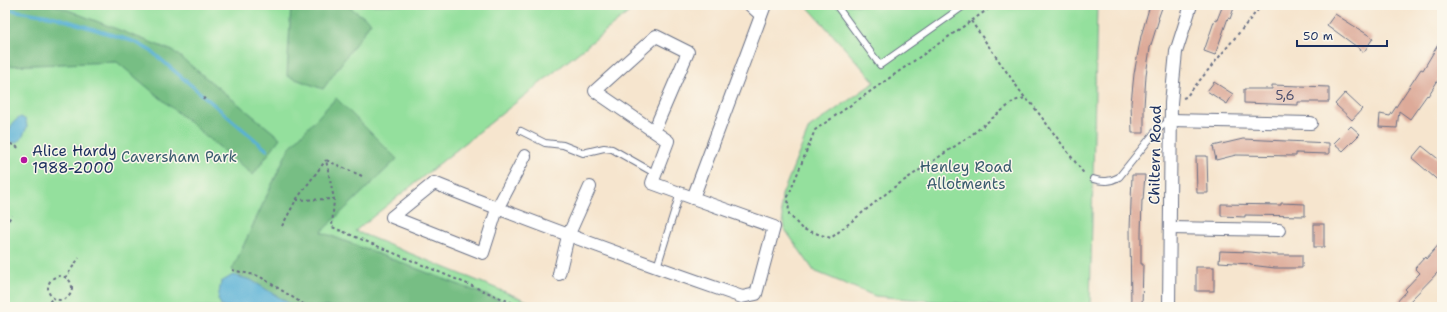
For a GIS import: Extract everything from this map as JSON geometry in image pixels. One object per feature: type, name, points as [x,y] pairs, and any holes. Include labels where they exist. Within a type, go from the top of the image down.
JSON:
[{"type":"street","points":[[693,198],[763,10],[750,5]]},
{"type":"street","name":"Chiltern Road","points":[[1169,307],[1171,103],[1176,52],[1190,5]]},
{"type":"street","points":[[524,156],[497,209],[482,252],[392,217],[434,183],[497,209],[657,267],[744,302],[756,294],[774,227],[652,183],[668,141],[595,91],[656,36],[688,52],[654,131]]},
{"type":"street","points":[[1170,120],[1311,123]]},
{"type":"street","points":[[558,274],[568,236],[590,187]]},
{"type":"street","points":[[1170,228],[1280,230]]},
{"type":"lane","points":[[836,5],[880,65],[965,5]]},
{"type":"lane","points":[[1093,179],[1101,182],[1113,180],[1119,177],[1156,131],[1170,120]]},
{"type":"lane","points":[[521,131],[545,143],[563,145],[583,152],[604,148],[612,149],[656,174]]},
{"type":"lane","points":[[657,267],[680,193]]},
{"type":"path","points":[[994,5],[815,130],[788,197],[789,214],[802,229],[831,238],[893,188],[970,136],[1014,101],[1025,98]]},
{"type":"path","points":[[1171,103],[1186,97],[1262,5]]},
{"type":"path","points":[[971,21],[1025,98],[1036,109],[1081,171],[1086,176],[1093,179]]},
{"type":"path","points":[[203,100],[206,96]]},
{"type":"path","points":[[5,141],[19,148]]},
{"type":"path","points":[[326,160],[362,176]]},
{"type":"path","points":[[326,160],[334,199],[332,227],[522,307]]},
{"type":"path","points":[[282,226],[296,200],[326,160]]},
{"type":"path","points":[[296,200],[334,199]]},
{"type":"path","points":[[5,225],[12,215]]},
{"type":"path","points":[[65,278],[79,258]]},
{"type":"path","points":[[232,270],[259,276],[308,307]]},
{"type":"path","points":[[56,277],[65,278],[71,285],[70,294],[62,299],[53,297],[48,289],[52,280],[56,277]]},
{"type":"path","points":[[46,307],[53,297]]},
{"type":"path","points":[[143,307],[146,303]]},
{"type":"green space","name":"Caversham Park","points":[[5,5],[638,5],[355,231],[542,307],[5,307]]},
{"type":"green space","points":[[5,5],[55,5],[173,51],[280,138],[253,175],[117,62],[5,66]]},
{"type":"green space","points":[[291,5],[346,5],[371,22],[323,89],[287,76]]},
{"type":"green space","name":"Henley Road Allotments","points":[[806,5],[1097,5],[1090,307],[1001,307],[875,296],[814,271],[784,228],[781,208],[782,195],[809,128],[875,82]]},
{"type":"green space","points":[[336,98],[397,159],[321,232],[517,307],[284,307],[232,270],[289,148]]},
{"type":"water","points":[[21,117],[26,120],[27,127],[22,138],[15,143],[11,142],[7,139],[10,129],[13,123]]},
{"type":"water","points":[[233,275],[251,280],[295,307],[222,307],[218,299],[221,282]]},
{"type":"building","points":[[1150,5],[1163,5],[1150,48],[1146,75],[1144,133],[1132,133],[1131,103],[1134,74],[1141,36]]},
{"type":"building","points":[[1223,5],[1235,5],[1230,19],[1228,18],[1215,55],[1204,51],[1215,19],[1217,20]]},
{"type":"building","points":[[1335,14],[1373,38],[1364,52],[1327,25]]},
{"type":"building","points":[[1442,38],[1442,74],[1428,96],[1427,95],[1410,119],[1399,111],[1397,128],[1379,127],[1380,114],[1390,116],[1421,69],[1423,70]]},
{"type":"building","points":[[1214,82],[1233,94],[1227,104],[1207,91]]},
{"type":"building","points":[[1272,85],[1329,87],[1329,102],[1298,102],[1298,105],[1244,103],[1244,89],[1272,89]]},
{"type":"building","points":[[1345,93],[1362,109],[1352,120],[1335,104]]},
{"type":"building","points":[[1351,126],[1360,134],[1343,151],[1334,143]]},
{"type":"building","points":[[1243,139],[1329,143],[1329,154],[1296,153],[1296,156],[1236,155],[1216,160],[1213,146]]},
{"type":"building","points":[[1422,146],[1442,162],[1442,184],[1412,158]]},
{"type":"building","points":[[1196,156],[1207,156],[1208,193],[1197,193]]},
{"type":"building","points":[[1132,175],[1145,175],[1142,200],[1141,234],[1141,264],[1143,264],[1142,307],[1131,307],[1130,229]]},
{"type":"building","points":[[1281,203],[1305,204],[1305,216],[1221,216],[1221,204],[1281,205]]},
{"type":"building","points":[[1314,224],[1324,224],[1324,247],[1314,247]]},
{"type":"building","points":[[1442,241],[1442,268],[1409,302],[1414,307],[1392,307],[1407,291],[1405,289],[1420,273],[1415,268],[1425,257],[1426,259]]},
{"type":"building","points":[[1220,251],[1302,255],[1302,268],[1275,268],[1250,264],[1219,262]]},
{"type":"building","points":[[1196,267],[1214,267],[1214,291],[1196,291]]},
{"type":"waterway","points":[[5,9],[55,17],[135,42],[151,51],[267,150]]},
{"type":"place","name":"Alice Hardy 1988-2000","points":[[24,160]]}]
